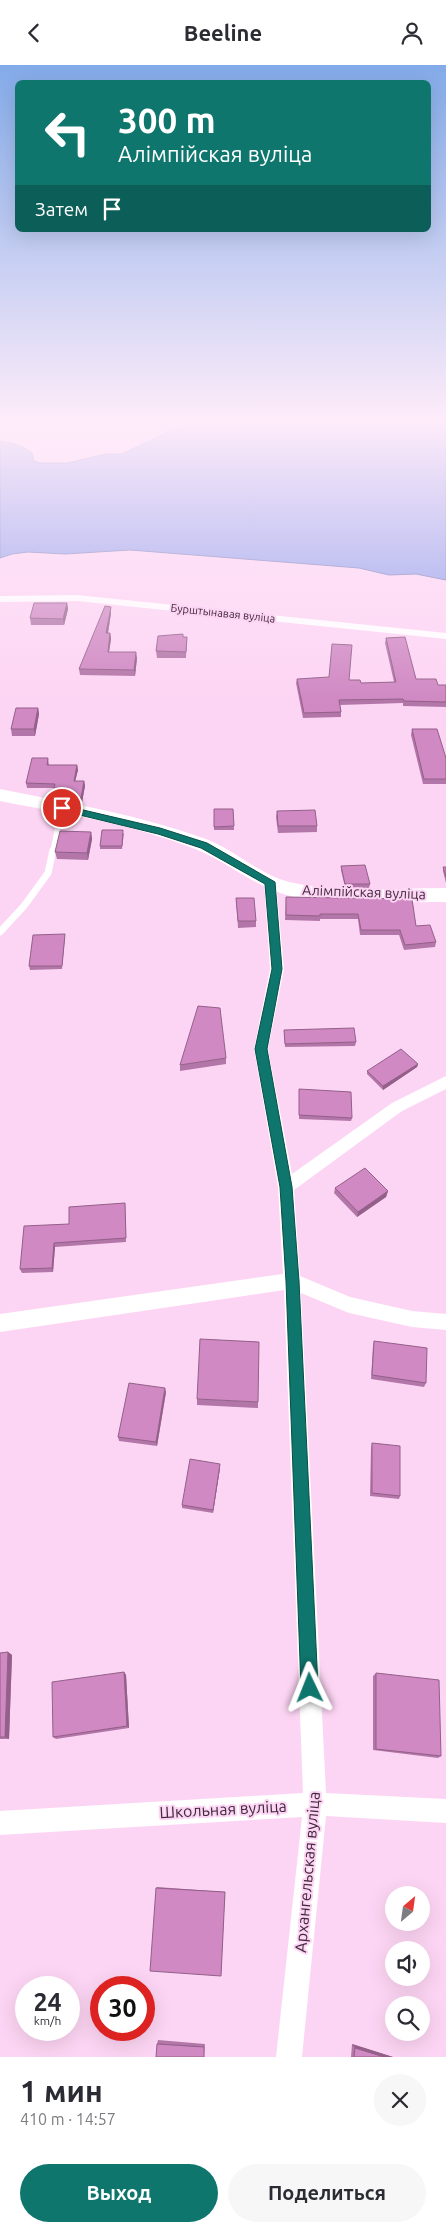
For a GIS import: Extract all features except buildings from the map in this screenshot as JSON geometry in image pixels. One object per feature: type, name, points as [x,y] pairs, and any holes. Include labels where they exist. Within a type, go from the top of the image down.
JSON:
[{"type":"street","name":"Бурштынавая вуліца","points":[[0,599],[78,598],[446,635]]},
{"type":"street","name":"Алімпійская вуліца","points":[[0,795],[160,831],[204,846],[270,882],[294,890],[330,894],[446,895]]},
{"type":"street","name":"Архангельская вуліца","points":[[270,882],[277,969],[261,1049],[286,1187],[292,1281],[315,1804],[289,2057]]},
{"type":"street","points":[[286,1187],[397,1107],[446,1082]]},
{"type":"street","points":[[0,1323],[292,1281],[349,1305],[412,1319],[446,1322]]},
{"type":"street","name":"Школьная вуліца","points":[[0,1823],[315,1804],[446,1811]]},
{"type":"lane","points":[[0,932],[24,906],[48,873],[62,808]]},
{"type":"water","points":[[0,515],[446,515],[446,580],[416,574],[389,575],[359,568],[130,550],[65,554],[28,552],[0,558]]},
{"type":"route","points":[[62,808],[160,831],[204,846],[270,882],[277,969],[261,1049],[286,1187],[310,1688]]}]
